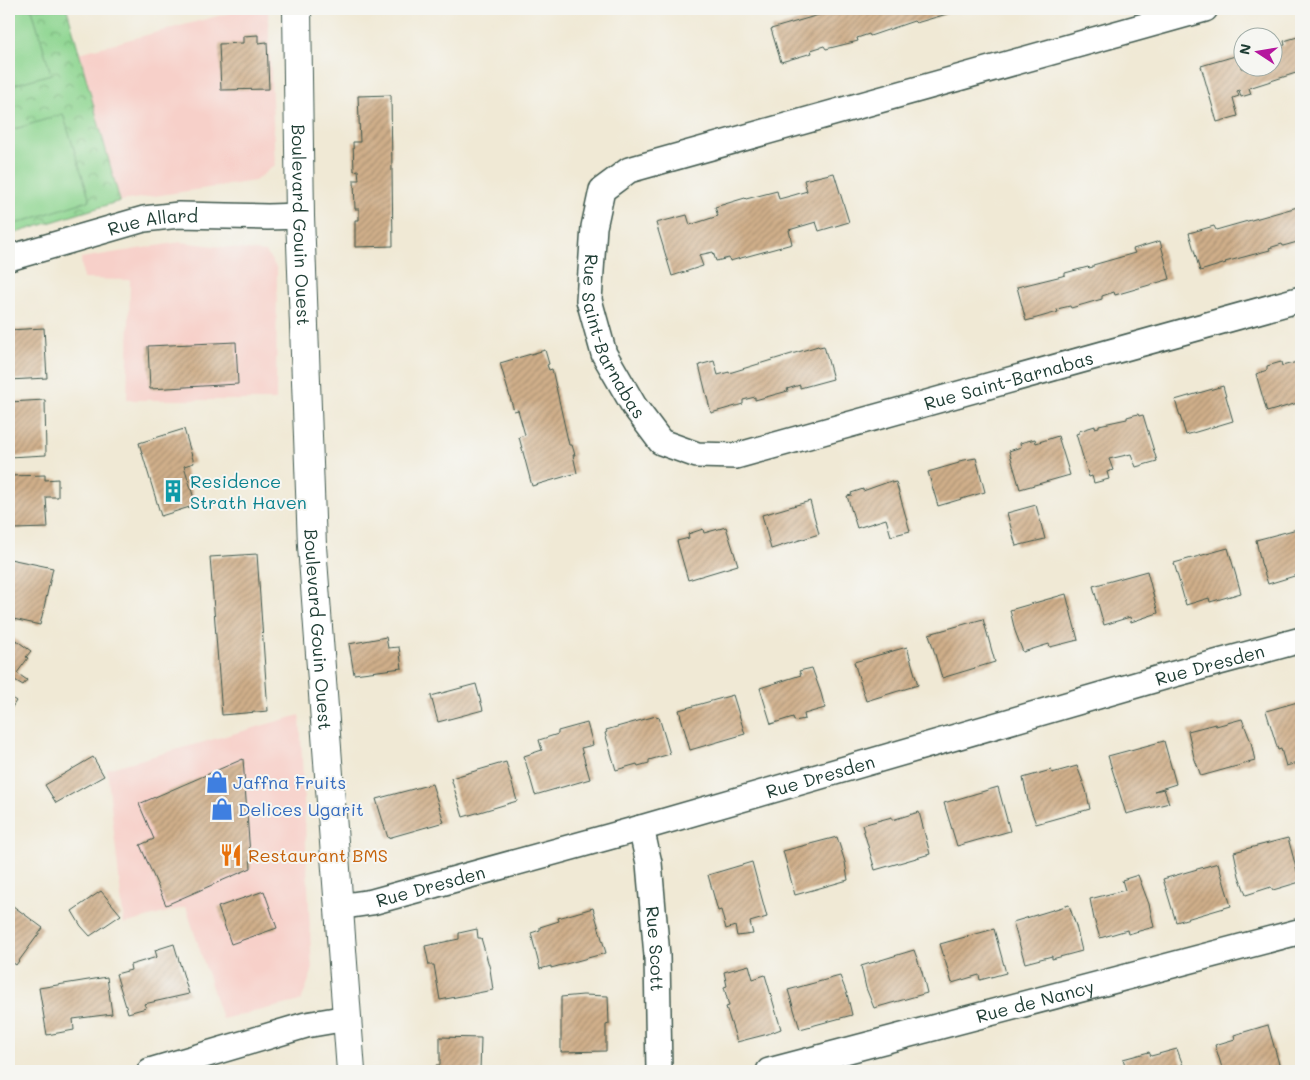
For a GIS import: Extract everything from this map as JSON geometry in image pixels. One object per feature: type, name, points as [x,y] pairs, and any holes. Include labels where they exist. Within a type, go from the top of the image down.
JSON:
[{"type":"street","name":"Boulevard Gouin Ouest","points":[[297,9],[300,216],[312,546],[351,1071]]},
{"type":"street","name":"Rue Saint-Barnabas","points":[[1205,9],[629,170],[602,190],[594,227],[589,300],[604,354],[634,406],[661,442],[697,455],[736,456],[1301,300]]},
{"type":"street","name":"Rue Allard","points":[[9,258],[144,219],[179,216],[300,216]]},
{"type":"street","name":"Rue Dresden","points":[[338,907],[372,902],[641,828],[1167,676],[1301,640]]},
{"type":"street","name":"Rue Scott","points":[[641,828],[649,863],[657,956],[659,1071]]},
{"type":"street","name":"Rue de Nancy","points":[[768,1071],[1298,932],[1301,934]]},
{"type":"street","points":[[150,1071],[306,1025],[347,1018]]},
{"type":"shaded area","points":[[244,9],[268,9],[275,165],[255,181],[120,201],[79,53]]},
{"type":"shaded area","points":[[181,242],[266,252],[277,269],[276,400],[127,400],[130,280],[83,279],[81,258]]},
{"type":"shaded area","points":[[300,715],[312,972],[301,1001],[222,1019],[186,907],[124,924],[107,769]]},
{"type":"green space","points":[[9,9],[67,9],[120,201],[9,235]]},
{"type":"green space","points":[[9,9],[32,9],[51,74],[9,86]]},
{"type":"green space","points":[[63,114],[90,200],[9,226],[9,131]]},
{"type":"building","points":[[366,9],[395,9],[395,10],[369,15]]},
{"type":"building","points":[[839,9],[945,9],[947,14],[916,23],[914,21],[870,36],[869,34],[857,38],[858,41],[826,49],[824,46],[811,50],[812,53],[781,62],[771,29]]},
{"type":"building","points":[[258,35],[258,43],[267,42],[269,89],[221,90],[219,44],[243,43],[243,36]]},
{"type":"building","points":[[1301,36],[1301,77],[1299,72],[1282,77],[1282,46],[1285,45],[1284,41]]},
{"type":"building","points":[[1232,57],[1232,78],[1280,78],[1249,88],[1251,94],[1241,97],[1239,90],[1237,91],[1239,96],[1233,98],[1238,116],[1217,122],[1201,66]]},
{"type":"building","points":[[391,95],[393,246],[355,247],[355,220],[359,220],[359,209],[355,209],[354,180],[359,180],[358,170],[354,171],[353,142],[360,142],[358,96]]},
{"type":"building","points":[[834,173],[849,222],[819,231],[816,222],[789,230],[792,244],[730,261],[729,258],[716,261],[713,252],[699,255],[703,266],[672,276],[656,223],[687,215],[690,225],[718,216],[715,207],[777,191],[779,199],[794,195],[807,191],[804,180]]},
{"type":"building","points":[[1301,206],[1301,241],[1283,246],[1282,244],[1269,248],[1270,250],[1200,271],[1189,233],[1214,226],[1216,230]]},
{"type":"building","points":[[1160,241],[1170,279],[1115,295],[1114,292],[1102,296],[1102,299],[1071,308],[1070,306],[1057,309],[1058,312],[1026,321],[1017,287],[1093,267],[1093,265],[1135,253],[1133,249]]},
{"type":"building","points":[[44,328],[47,378],[9,380],[9,330]]},
{"type":"building","points":[[236,342],[238,384],[150,389],[148,346]]},
{"type":"building","points":[[818,346],[824,346],[833,379],[800,388],[800,385],[787,389],[788,391],[755,400],[755,397],[743,400],[743,404],[711,413],[699,365],[714,361],[718,375]]},
{"type":"building","points":[[545,350],[549,364],[547,365],[549,370],[552,369],[569,445],[572,445],[575,455],[573,455],[577,473],[532,486],[519,437],[525,435],[518,410],[514,411],[500,363]]},
{"type":"building","points":[[1301,361],[1301,402],[1267,412],[1256,374],[1267,370],[1267,366],[1281,362],[1282,366]]},
{"type":"building","points":[[1223,386],[1233,421],[1186,435],[1175,400]]},
{"type":"building","points":[[45,400],[46,455],[9,457],[9,402]]},
{"type":"building","points":[[1138,414],[1139,416],[1143,415],[1157,461],[1136,467],[1131,454],[1109,459],[1113,470],[1107,472],[1109,479],[1094,483],[1092,476],[1089,477],[1076,434],[1079,431],[1127,419],[1127,417]]},
{"type":"building","points":[[184,429],[194,463],[184,466],[196,505],[161,516],[139,443]]},
{"type":"building","points":[[1058,436],[1070,475],[1020,489],[1009,451],[1021,447],[1020,443],[1035,439],[1036,443]]},
{"type":"building","points":[[976,458],[985,492],[938,506],[928,472],[959,463],[959,461]]},
{"type":"building","points":[[45,475],[45,480],[58,479],[58,497],[46,497],[48,528],[14,529],[13,514],[11,514],[10,476]]},
{"type":"building","points":[[891,481],[891,483],[896,482],[910,531],[891,536],[886,519],[857,528],[847,496],[852,495],[851,493],[863,489],[863,491]]},
{"type":"building","points":[[810,501],[819,534],[771,549],[762,515]]},
{"type":"building","points":[[1036,505],[1045,539],[1016,546],[1007,513]]},
{"type":"building","points":[[726,527],[738,565],[688,580],[677,541],[689,538],[688,534],[703,529],[704,533]]},
{"type":"building","points":[[1301,528],[1301,574],[1268,584],[1256,540]]},
{"type":"building","points":[[1228,548],[1241,593],[1210,602],[1209,598],[1186,605],[1174,563]]},
{"type":"building","points":[[257,554],[268,711],[222,715],[210,557]]},
{"type":"building","points":[[10,559],[53,568],[40,625],[9,618]]},
{"type":"building","points":[[1147,571],[1158,613],[1131,622],[1130,617],[1104,625],[1093,586]]},
{"type":"building","points":[[1066,594],[1078,640],[1050,647],[1049,644],[1023,652],[1010,610]]},
{"type":"building","points":[[983,619],[995,662],[942,678],[929,634]]},
{"type":"building","points":[[9,635],[31,651],[17,673],[27,680],[23,685],[13,679],[9,685]]},
{"type":"building","points":[[386,637],[388,648],[399,647],[402,668],[354,674],[349,644]]},
{"type":"building","points":[[907,647],[918,685],[866,701],[854,662]]},
{"type":"building","points":[[812,668],[825,708],[804,714],[805,719],[794,721],[793,717],[771,724],[760,688],[801,675],[799,671]]},
{"type":"building","points":[[476,684],[483,710],[438,722],[431,696]]},
{"type":"building","points":[[733,695],[745,734],[690,750],[679,710]]},
{"type":"building","points":[[9,696],[16,701],[9,712]]},
{"type":"building","points":[[1301,701],[1301,747],[1299,747],[1301,762],[1286,766],[1281,749],[1278,750],[1266,711]]},
{"type":"building","points":[[656,716],[659,717],[670,754],[649,760],[649,763],[638,766],[637,764],[616,770],[605,733],[607,732],[606,730]]},
{"type":"building","points":[[1242,719],[1251,742],[1255,761],[1201,776],[1188,731]]},
{"type":"building","points":[[587,723],[593,745],[581,748],[590,779],[535,795],[524,756],[542,750],[539,740],[558,734],[558,731]]},
{"type":"building","points":[[1164,741],[1176,784],[1154,791],[1164,789],[1169,803],[1126,814],[1108,756]]},
{"type":"building","points":[[93,757],[104,776],[56,803],[45,785]]},
{"type":"building","points":[[243,759],[251,868],[166,905],[140,845],[154,839],[139,804]]},
{"type":"building","points":[[506,762],[517,801],[463,817],[451,778]]},
{"type":"building","points":[[1077,766],[1086,790],[1090,809],[1036,824],[1029,805],[1023,778],[1051,770],[1052,773]]},
{"type":"building","points":[[432,784],[444,822],[388,838],[376,799]]},
{"type":"building","points":[[998,787],[1010,831],[957,846],[944,803]]},
{"type":"building","points":[[919,812],[930,854],[875,870],[862,825],[892,817],[892,820]]},
{"type":"building","points":[[837,837],[845,862],[848,880],[795,895],[783,851]]},
{"type":"building","points":[[1288,838],[1300,882],[1273,890],[1271,887],[1246,895],[1239,876],[1234,852]]},
{"type":"building","points":[[752,862],[767,917],[750,922],[753,934],[737,936],[735,926],[726,929],[721,910],[718,911],[708,875]]},
{"type":"building","points":[[1218,863],[1231,906],[1176,922],[1163,879]]},
{"type":"building","points":[[1138,875],[1149,904],[1154,927],[1128,934],[1127,930],[1100,938],[1090,899],[1125,890],[1122,880]]},
{"type":"building","points":[[101,891],[121,915],[90,936],[72,911]]},
{"type":"building","points":[[264,891],[277,928],[231,944],[218,907]]},
{"type":"building","points":[[9,903],[43,928],[16,965],[9,960]]},
{"type":"building","points":[[1069,905],[1082,951],[1052,959],[1052,956],[1025,963],[1013,922]]},
{"type":"building","points":[[593,908],[606,953],[551,968],[551,966],[540,969],[531,933],[540,930],[540,927],[559,921],[558,918]]},
{"type":"building","points":[[477,929],[478,938],[481,938],[490,969],[493,990],[440,1000],[434,965],[429,965],[425,946],[459,939],[459,933]]},
{"type":"building","points":[[994,929],[1006,973],[980,980],[979,975],[952,983],[940,944]]},
{"type":"building","points":[[174,944],[189,994],[144,1004],[146,1008],[128,1013],[116,974],[131,970],[130,965],[157,957],[155,950]]},
{"type":"building","points":[[914,950],[927,993],[874,1008],[866,988],[861,966]]},
{"type":"building","points":[[749,965],[753,979],[765,975],[781,1029],[737,1042],[726,1007],[729,1006],[724,987],[727,986],[724,972]]},
{"type":"building","points":[[840,976],[852,1015],[800,1029],[788,990]]},
{"type":"building","points":[[107,977],[112,1014],[73,1019],[74,1030],[47,1035],[39,988]]},
{"type":"building","points":[[583,995],[608,996],[609,1024],[606,1025],[606,1051],[561,1052],[561,997]]},
{"type":"building","points":[[1268,1025],[1281,1071],[1223,1071],[1215,1045],[1235,1039],[1234,1035]]},
{"type":"building","points":[[440,1037],[481,1038],[480,1071],[436,1071],[436,1065],[440,1065]]},
{"type":"building","points":[[1177,1049],[1185,1071],[1127,1071],[1123,1059],[1149,1052],[1151,1056]]},
{"type":"place","name":"Residence Strath Haven","points":[[173,491]]},
{"type":"place","name":"Jaffna Fruits","points":[[217,782]]},
{"type":"place","name":"Delices Ugarit","points":[[222,809]]},
{"type":"place","name":"Restaurant BMS","points":[[231,855]]}]
